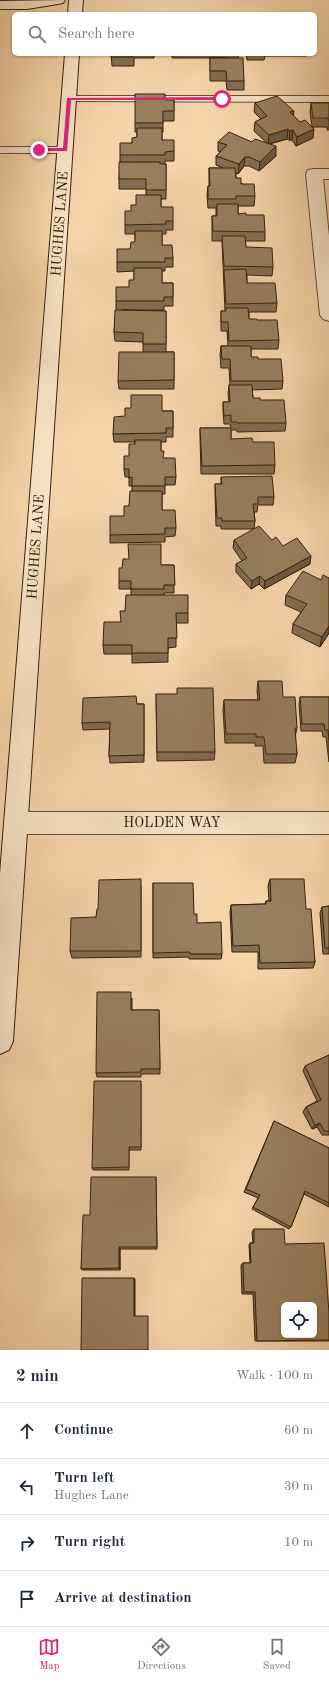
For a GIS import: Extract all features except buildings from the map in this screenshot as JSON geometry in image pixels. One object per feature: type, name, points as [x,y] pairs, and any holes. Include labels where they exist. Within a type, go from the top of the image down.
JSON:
[{"type":"street","points":[[0,6],[27,6],[58,0]]},
{"type":"street","points":[[75,12],[76,0]]},
{"type":"street","name":"HUGHES LANE","points":[[0,1041],[3,949],[16,824],[72,56]]},
{"type":"street","points":[[322,174],[329,315]]},
{"type":"street","name":"HOLDEN WAY","points":[[16,824],[329,824]]},
{"type":"lane","points":[[69,99],[329,99]]},
{"type":"lane","points":[[0,150],[65,150]]},
{"type":"route","points":[[39,150],[65,150],[69,99],[222,99]]}]
